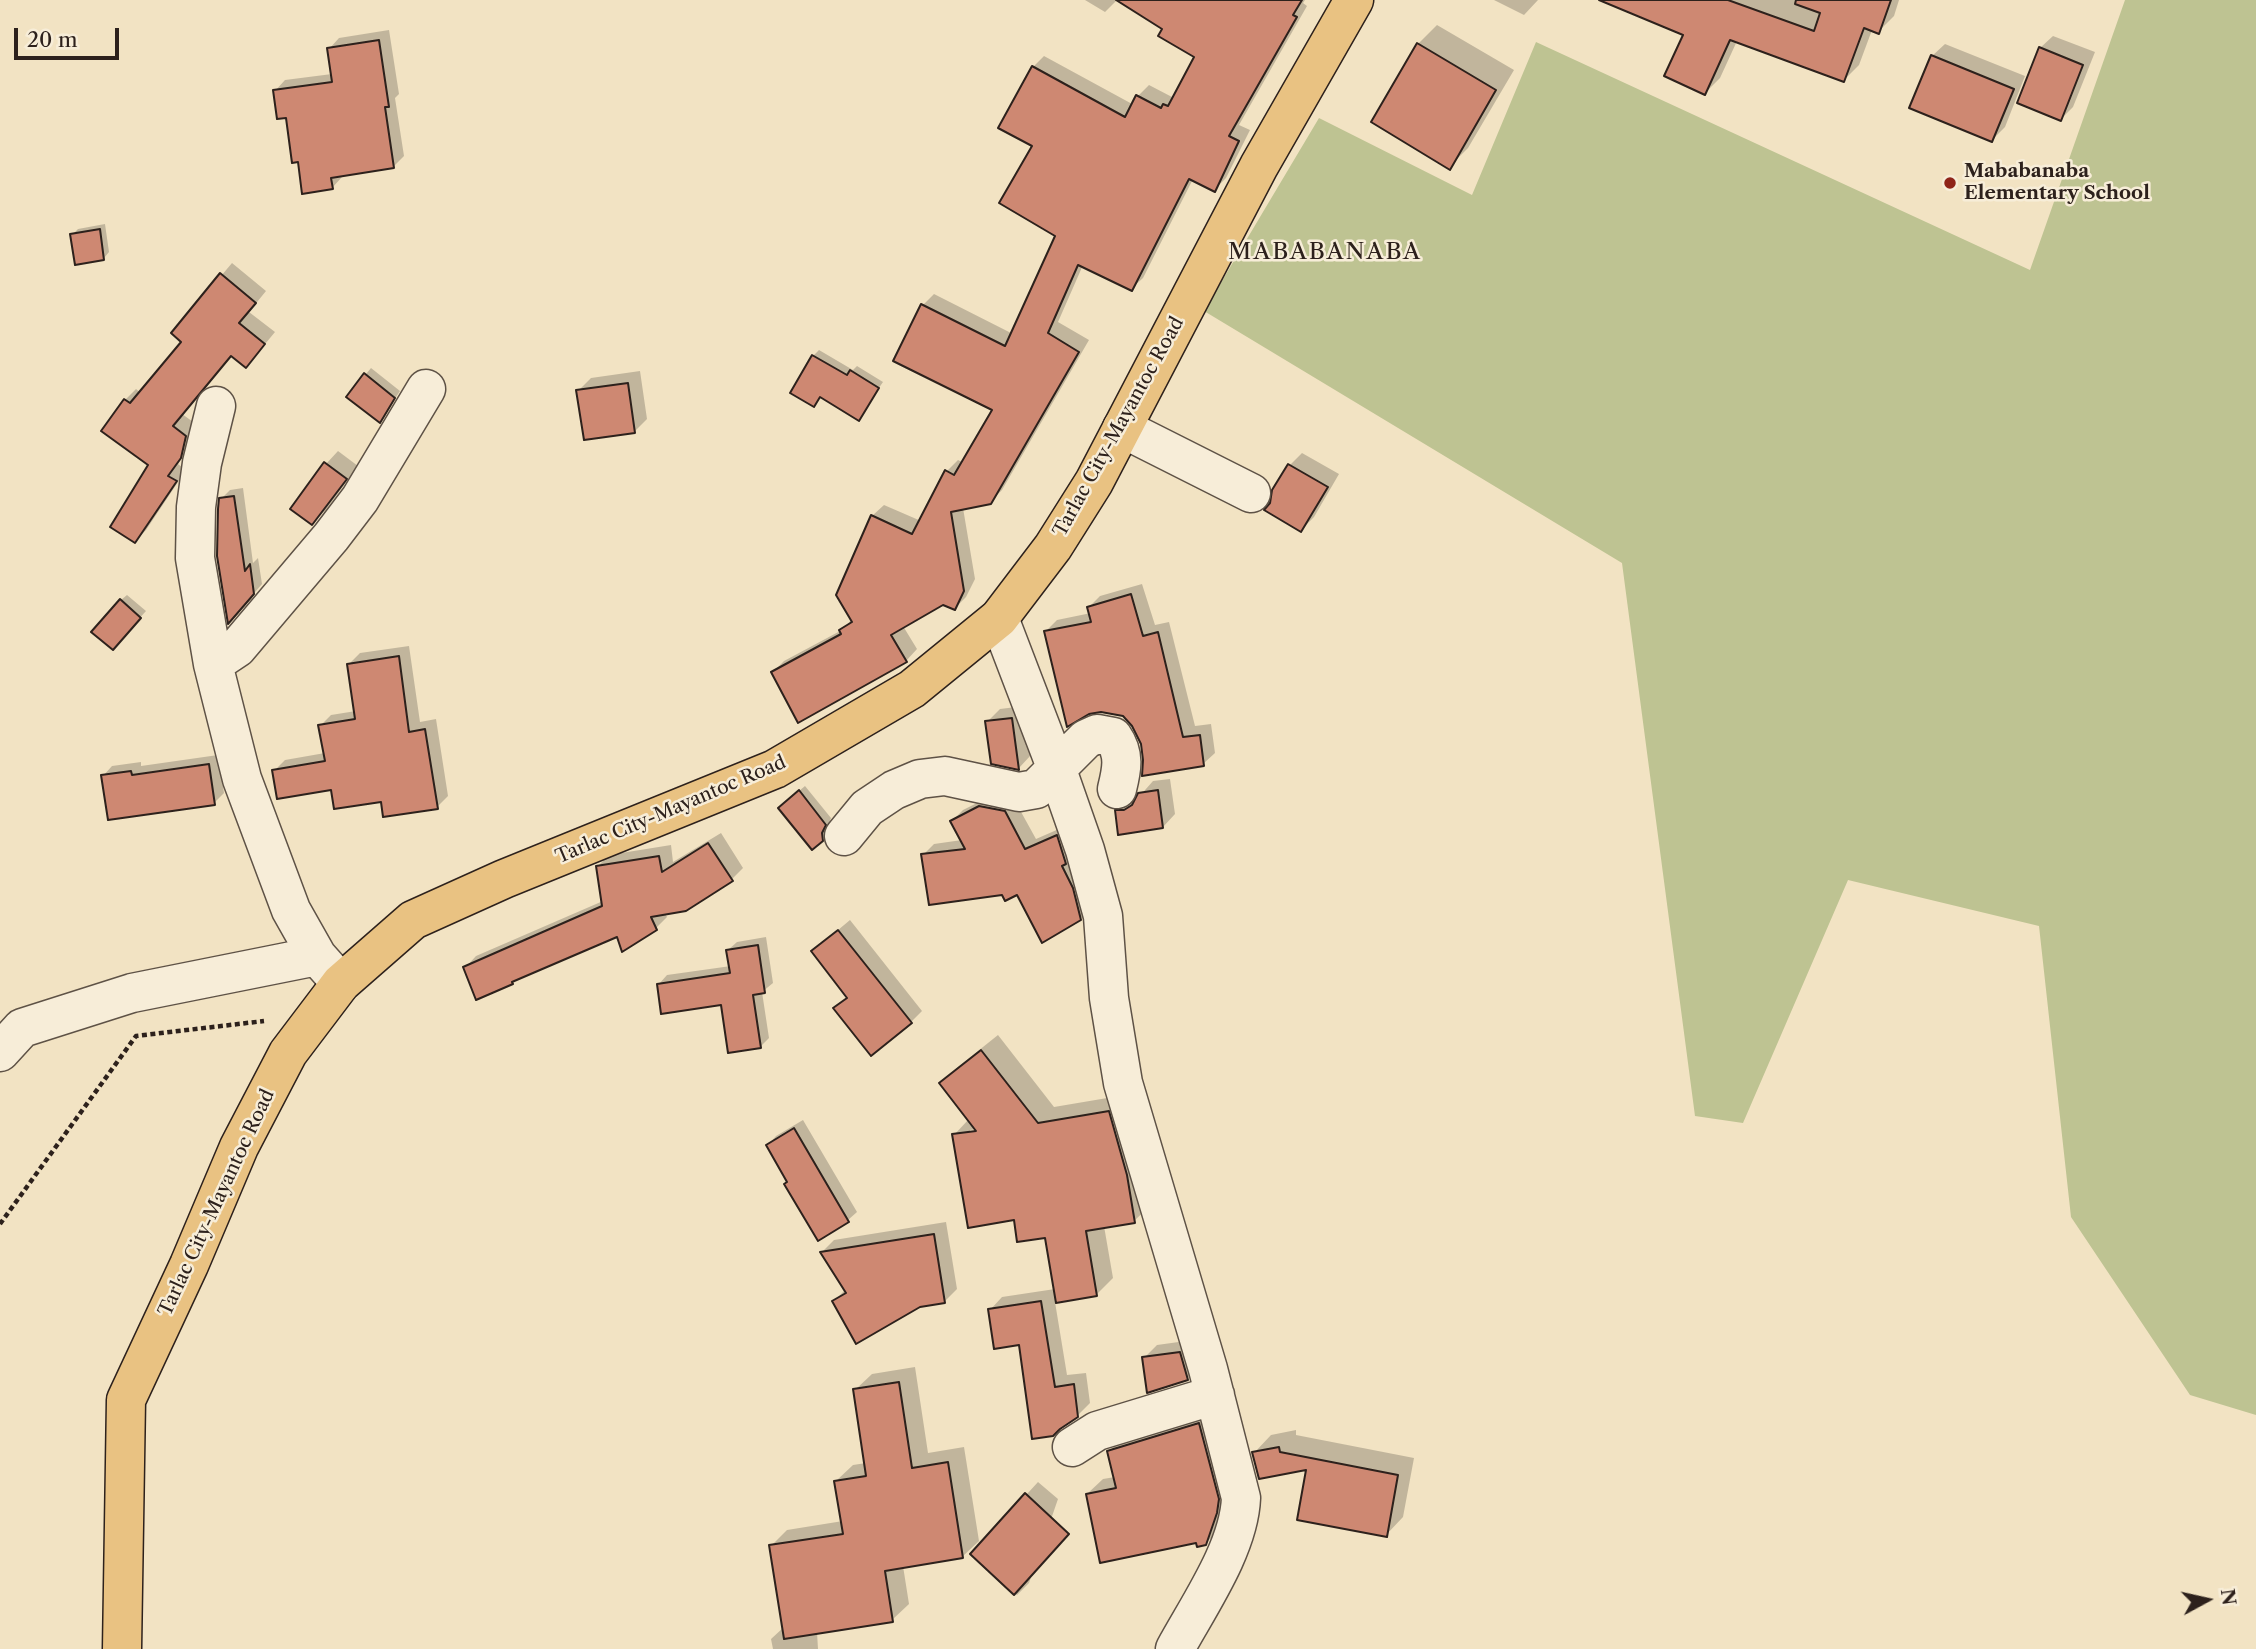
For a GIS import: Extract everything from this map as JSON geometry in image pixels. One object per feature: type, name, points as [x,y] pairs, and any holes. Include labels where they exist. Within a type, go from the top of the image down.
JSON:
[{"type":"main road","name":"Tarlac City-Mayantoc Road","points":[[122,1649],[126,1400],[189,1265],[239,1147],[288,1053],[317,1015],[329,970],[414,920],[504,879],[775,769],[912,690],[999,618],[1053,547],[1094,482],[1259,166],[1354,0]]},
{"type":"street","points":[[213,664],[237,648],[331,537],[360,499],[426,389]]},
{"type":"street","points":[[0,1052],[22,1028],[132,993],[329,970],[291,910],[242,779],[213,664],[195,558],[195,533],[202,463],[216,406]]},
{"type":"street","points":[[1122,428],[1251,493]]},
{"type":"street","points":[[999,618],[1085,850],[1103,916],[1110,998],[1123,1083],[1215,1395],[1241,1498],[1240,1517],[1223,1560],[1175,1649]]},
{"type":"street","points":[[844,836],[867,808],[894,790],[920,779],[945,776],[1019,792],[1037,789],[1086,739],[1097,734],[1113,737],[1120,747],[1123,767],[1117,789]]},
{"type":"street","points":[[1072,1447],[1097,1431],[1215,1395]]},
{"type":"path","points":[[0,1224],[136,1036],[317,1015]]},
{"type":"green space","points":[[2125,0],[2256,0],[2256,1415],[2190,1395],[2071,1217],[2039,926],[1848,880],[1743,1123],[1695,1116],[1622,563],[1204,311],[1319,118],[1472,195],[1536,42],[2030,270]]},
{"type":"building","points":[[1116,0],[1302,0],[1293,15],[1297,17],[1229,136],[1239,141],[1215,192],[1189,179],[1132,291],[1078,265],[1048,333],[1079,352],[991,504],[951,512],[964,591],[955,610],[943,605],[891,635],[907,662],[798,723],[771,672],[841,634],[839,630],[852,622],[836,595],[871,515],[912,534],[945,470],[954,475],[992,410],[893,361],[921,304],[1005,346],[1055,236],[999,203],[1032,146],[998,128],[1032,66],[1125,117],[1136,95],[1161,108],[1163,104],[1168,106],[1194,57],[1158,36],[1162,29]]},
{"type":"building","points":[[1599,0],[1728,0],[1814,31],[1820,13],[1795,4],[1796,0],[1891,0],[1879,34],[1864,28],[1844,82],[1730,40],[1705,95],[1664,76],[1683,35]]},
{"type":"building","points":[[379,40],[389,107],[385,107],[394,168],[331,178],[333,189],[302,194],[298,162],[292,163],[286,118],[277,119],[273,90],[332,82],[327,48]]},
{"type":"building","points":[[1417,43],[1496,90],[1450,170],[1371,122]]},
{"type":"building","points":[[2039,47],[2083,65],[2061,121],[2017,103]]},
{"type":"building","points":[[1931,55],[2014,89],[1992,142],[1909,108]]},
{"type":"building","points":[[100,229],[104,260],[75,265],[70,234]]},
{"type":"building","points":[[220,273],[256,303],[239,323],[265,344],[246,368],[231,356],[173,426],[186,436],[181,458],[168,476],[177,481],[135,543],[110,527],[148,465],[101,431],[124,399],[130,403],[181,342],[171,333]]},
{"type":"building","points":[[812,355],[847,375],[850,370],[879,388],[859,421],[820,397],[814,407],[790,393]]},
{"type":"building","points":[[364,373],[395,398],[380,423],[346,397]]},
{"type":"building","points":[[628,383],[635,433],[584,440],[576,390]]},
{"type":"building","points":[[324,462],[347,479],[312,525],[290,509]]},
{"type":"building","points":[[1288,464],[1328,487],[1301,532],[1264,510],[1270,503],[1272,490]]},
{"type":"building","points":[[234,496],[245,571],[250,564],[254,594],[228,624],[217,556],[218,509],[219,498]]},
{"type":"building","points":[[1131,594],[1143,636],[1158,632],[1183,737],[1200,735],[1204,766],[1142,776],[1141,744],[1132,726],[1123,716],[1101,712],[1089,714],[1067,727],[1044,631],[1091,622],[1087,607]]},
{"type":"building","points":[[120,599],[141,618],[113,650],[91,632]]},
{"type":"building","points":[[399,656],[409,732],[425,729],[438,809],[383,817],[381,802],[334,809],[331,790],[277,799],[272,770],[325,761],[318,725],[355,719],[347,664]]},
{"type":"building","points":[[1012,718],[1019,770],[991,764],[985,721]]},
{"type":"building","points":[[209,764],[215,805],[108,820],[101,775],[131,771],[132,775]]},
{"type":"building","points":[[799,790],[826,825],[822,833],[823,841],[812,850],[778,808]]},
{"type":"building","points":[[1158,790],[1163,828],[1118,835],[1115,810],[1124,810],[1132,805],[1138,793]]},
{"type":"building","points":[[979,806],[1005,811],[1025,849],[1057,835],[1066,864],[1062,866],[1073,888],[1081,920],[1042,943],[1017,895],[1005,901],[1002,895],[929,905],[921,854],[965,849],[950,821]]},
{"type":"building","points":[[708,843],[733,881],[686,911],[651,917],[657,930],[622,952],[617,937],[476,1000],[463,967],[602,906],[596,866],[659,856],[662,872]]},
{"type":"building","points":[[838,930],[912,1023],[871,1056],[833,1008],[847,998],[811,951]]},
{"type":"building","points":[[758,945],[765,993],[753,995],[761,1048],[728,1053],[721,1005],[661,1014],[657,984],[730,973],[726,950]]},
{"type":"building","points":[[981,1050],[1038,1123],[1109,1111],[1127,1175],[1135,1223],[1086,1231],[1097,1296],[1056,1303],[1045,1238],[1017,1242],[1014,1220],[968,1228],[952,1134],[976,1131],[939,1083]]},
{"type":"building","points":[[794,1128],[849,1222],[818,1241],[784,1184],[787,1182],[766,1145]]},
{"type":"building","points":[[934,1234],[945,1303],[920,1307],[856,1344],[832,1301],[846,1293],[820,1252]]},
{"type":"building","points":[[1041,1301],[1055,1387],[1074,1384],[1078,1417],[1053,1436],[1032,1439],[1019,1345],[994,1349],[988,1309]]},
{"type":"building","points":[[1180,1352],[1188,1380],[1147,1393],[1142,1357]]},
{"type":"building","points":[[899,1382],[912,1468],[948,1462],[963,1558],[885,1571],[893,1622],[784,1639],[769,1545],[843,1534],[834,1481],[866,1476],[853,1389]]},
{"type":"building","points":[[1199,1423],[1219,1499],[1206,1545],[1197,1547],[1196,1543],[1100,1563],[1086,1494],[1116,1488],[1107,1451]]},
{"type":"building","points":[[1279,1447],[1280,1452],[1398,1475],[1387,1537],[1297,1520],[1306,1470],[1259,1479],[1252,1452]]},
{"type":"building","points":[[1025,1493],[1069,1534],[1014,1595],[970,1554]]},
{"type":"place","name":"Mababanaba Elementary School","points":[[1950,183]]},
{"type":"district","name":"MABABANABA","points":[[1325,252]]}]
